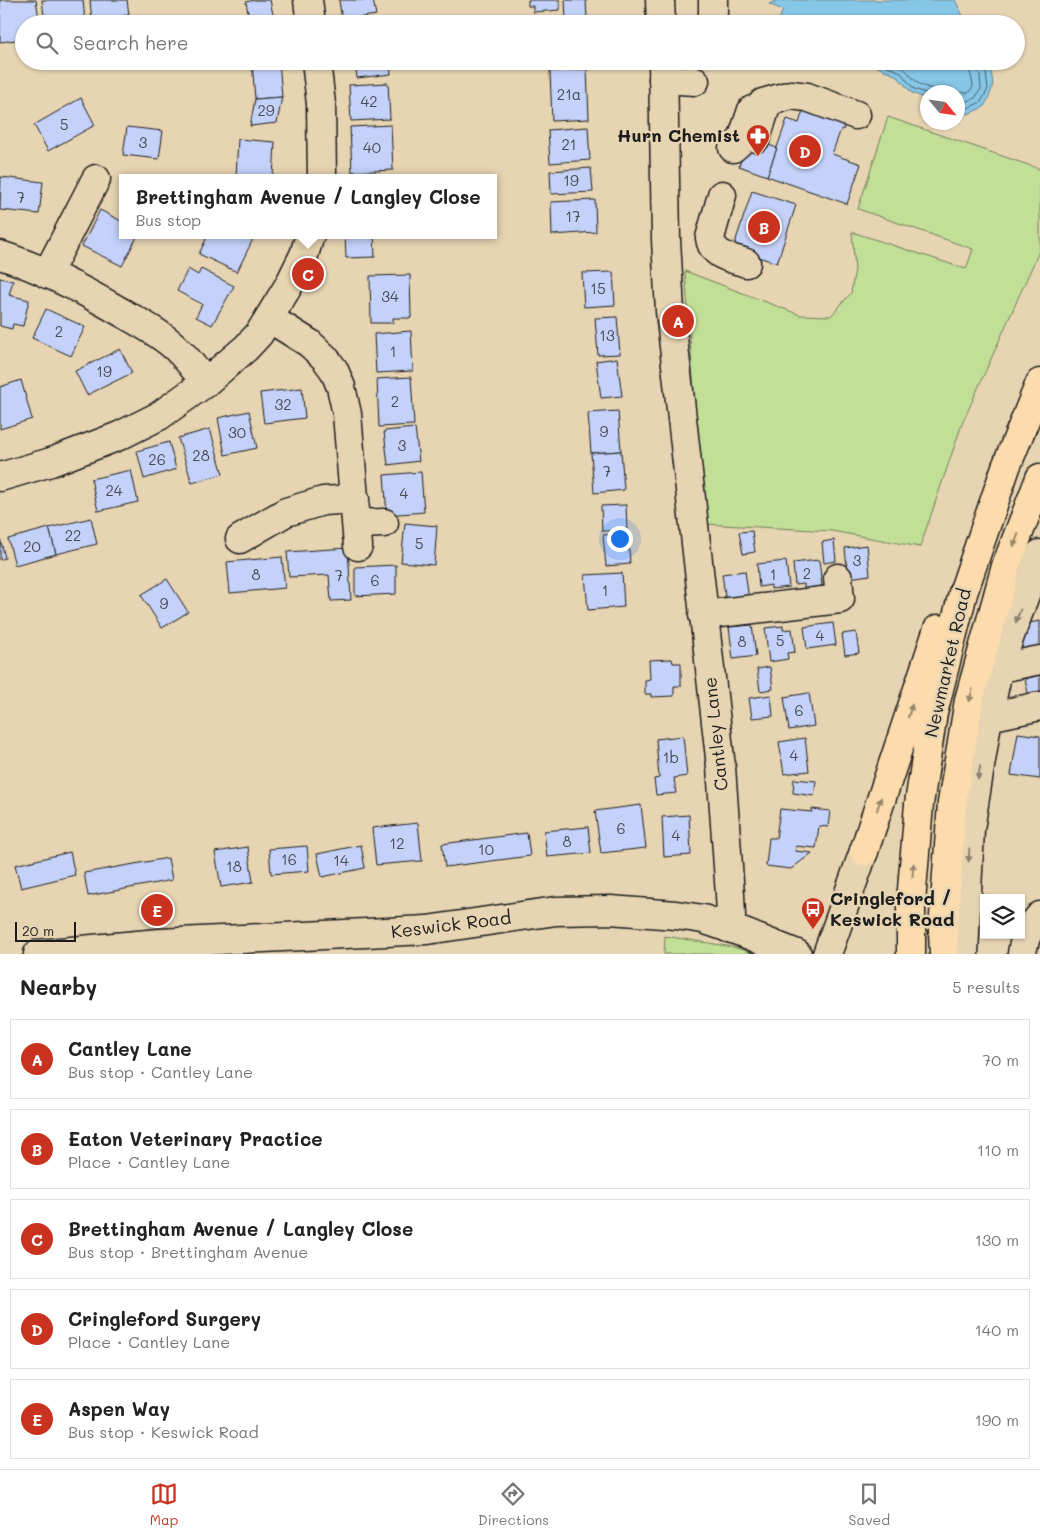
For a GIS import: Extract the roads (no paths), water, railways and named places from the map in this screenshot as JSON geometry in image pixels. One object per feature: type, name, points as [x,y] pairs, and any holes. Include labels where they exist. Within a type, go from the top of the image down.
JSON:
[{"type":"highway","name":"Newmarket Road","points":[[911,954],[911,902],[919,804],[933,713],[963,593],[1006,467],[1040,384]]},
{"type":"highway","points":[[864,851],[953,586],[1006,467]]},
{"type":"highway","name":"Newmarket Road","points":[[944,954],[943,931],[952,803],[969,700],[1006,566],[1040,478]]},
{"type":"street","points":[[308,0],[310,15]]},
{"type":"street","points":[[660,0],[661,15]]},
{"type":"street","points":[[317,70],[321,104],[322,174]]},
{"type":"street","points":[[663,70],[695,81]]},
{"type":"street","name":"Cantley Lane","points":[[663,70],[675,137],[666,240],[670,311],[721,767],[731,915],[728,928]]},
{"type":"street","points":[[750,99],[752,110],[742,140],[744,143],[766,110],[763,103],[791,96],[806,98],[856,114]]},
{"type":"street","points":[[47,274],[96,179]]},
{"type":"street","points":[[722,195],[710,238],[711,245],[717,252],[746,263]]},
{"type":"street","points":[[666,240],[710,238]]},
{"type":"street","points":[[0,477],[50,462],[119,436],[159,416],[205,383],[246,348],[259,334],[289,286],[309,239]]},
{"type":"street","points":[[0,254],[47,274],[104,302],[155,331],[176,348],[193,366],[205,383]]},
{"type":"street","points":[[251,539],[286,512],[322,501],[364,523],[342,387],[334,370],[325,358],[309,343],[269,318]]},
{"type":"street","points":[[964,954],[970,829],[988,717],[999,666],[1040,554]]},
{"type":"street","points":[[703,615],[840,599]]},
{"type":"street","points":[[999,666],[1010,666],[1040,660]]},
{"type":"street","points":[[988,717],[1040,706]]},
{"type":"street","points":[[827,954],[864,851]]},
{"type":"street","name":"Keswick Road","points":[[38,954],[159,949],[428,930],[556,911],[610,910],[703,919],[798,954]]},
{"type":"street","points":[[1022,954],[1023,942],[1029,929],[1040,916]]},
{"type":"water","points":[[778,0],[955,0],[962,15],[781,15],[783,10],[769,4]]},
{"type":"water","points":[[884,70],[989,70],[991,74],[992,89],[984,107],[968,114],[965,113],[965,85],[920,85],[920,96],[912,93],[897,76]]},
{"type":"place","name":"Cringleford Surgery","points":[[805,151]]},
{"type":"place","name":"Hurn Chemist","points":[[758,157]]},
{"type":"place","name":"Eaton Veterinary Practice","points":[[764,227]]},
{"type":"place","name":"Brettingham Avenue / Langley Close","points":[[308,274]]},
{"type":"place","name":"Cantley Lane","points":[[678,321]]},
{"type":"place","name":"Aspen Way","points":[[157,910]]},
{"type":"place","name":"Cringleford / Keswick Road","points":[[813,930]]}]
